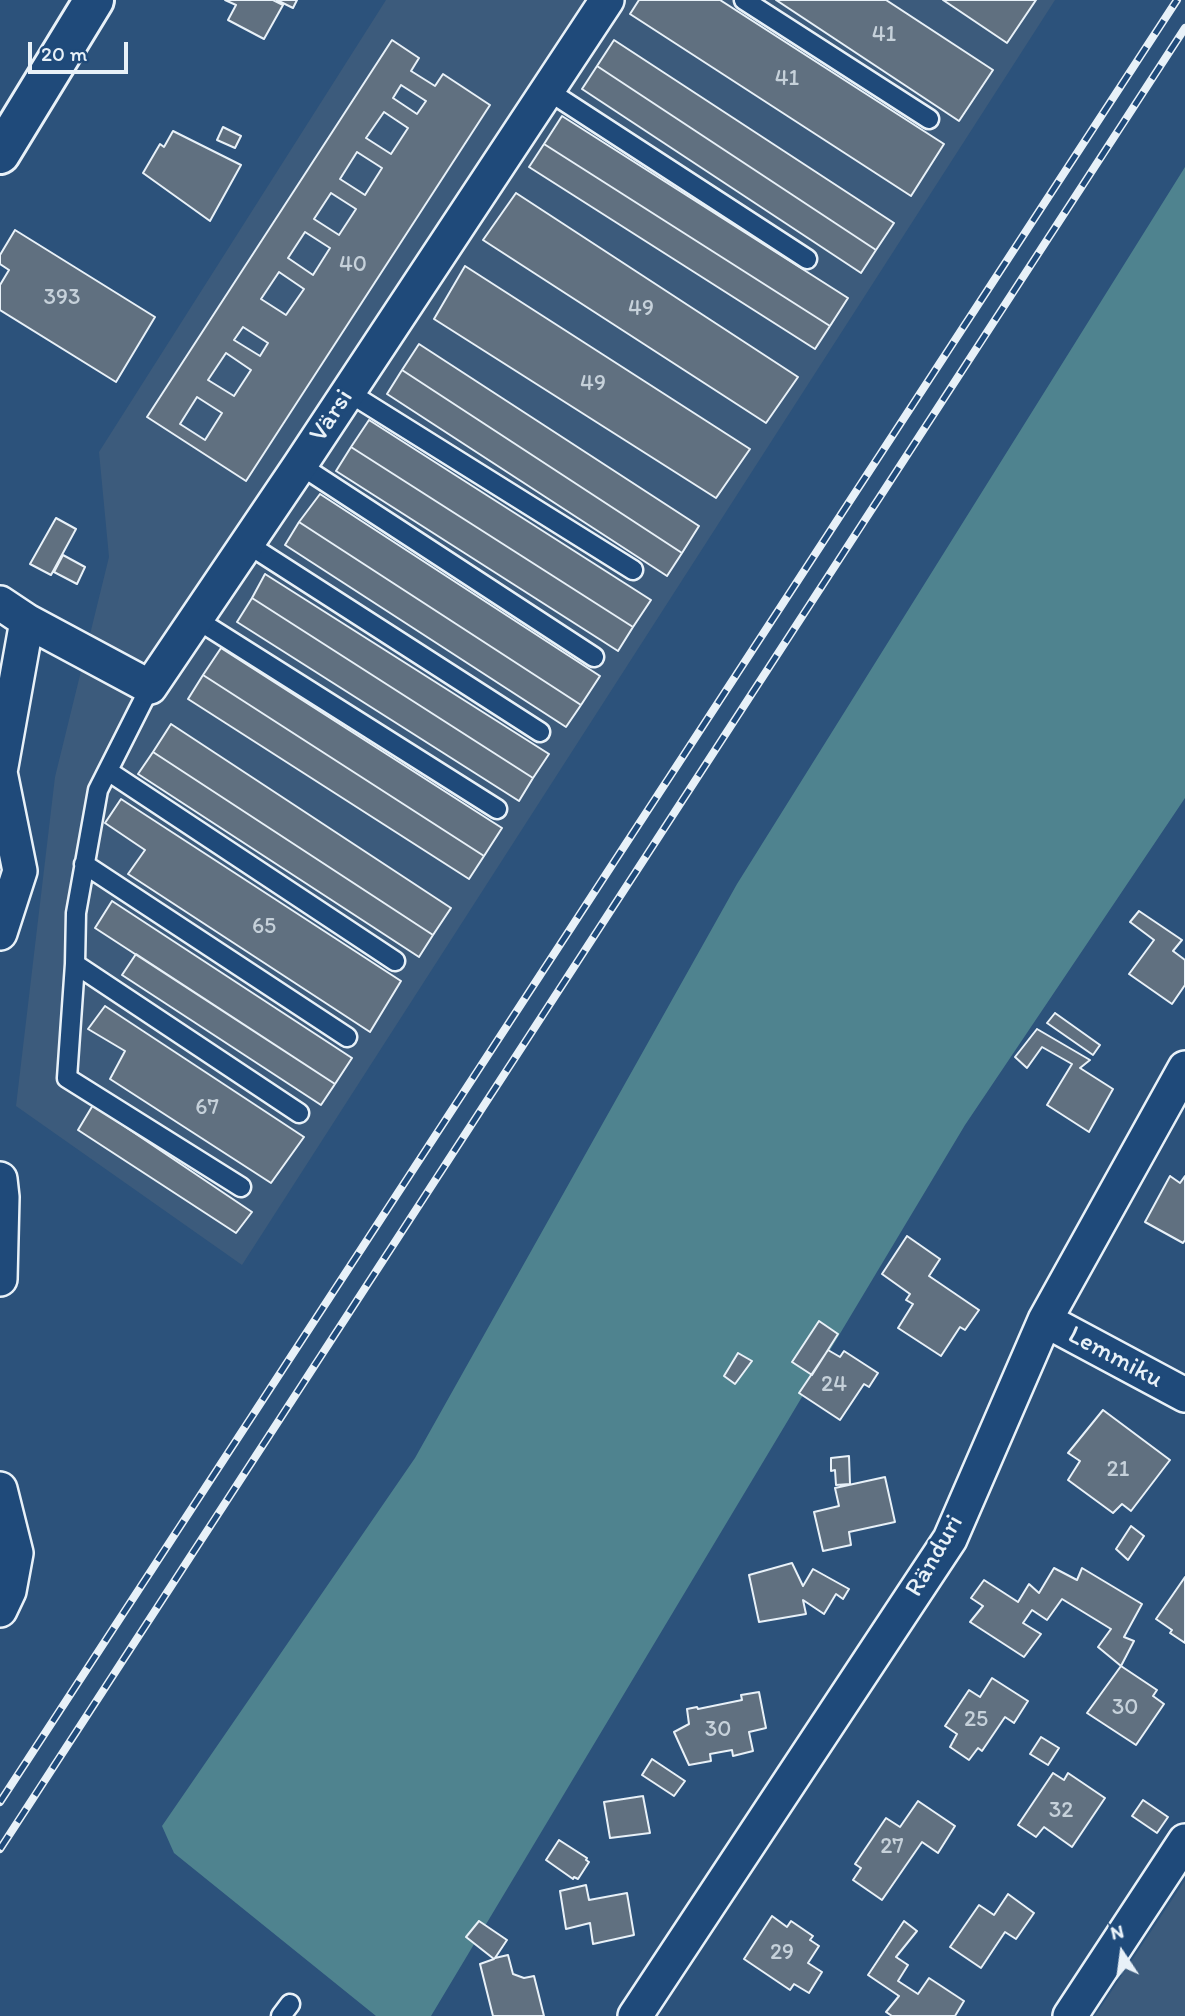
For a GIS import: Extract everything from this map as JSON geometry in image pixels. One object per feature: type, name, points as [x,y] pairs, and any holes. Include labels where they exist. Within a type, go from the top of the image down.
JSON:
[{"type":"main road","points":[[0,154],[94,0]]},
{"type":"street","name":"Värsi","points":[[150,687],[607,0]]},
{"type":"street","points":[[0,603],[27,621],[150,687]]},
{"type":"street","points":[[0,933],[19,871],[0,772],[27,621]]},
{"type":"street","name":"Ränduri","points":[[635,2016],[950,1539],[1045,1320],[1185,1068]]},
{"type":"street","points":[[0,1180],[0,1279]]},
{"type":"street","name":"Lemmiku","points":[[1045,1320],[1185,1395]]},
{"type":"street","points":[[0,1489],[16,1553],[9,1591],[0,1610]]},
{"type":"street","points":[[1070,2016],[1185,1841]]},
{"type":"lane","points":[[744,0],[929,119]]},
{"type":"lane","points":[[547,90],[807,259]]},
{"type":"lane","points":[[348,392],[633,570]]},
{"type":"lane","points":[[300,465],[594,657]]},
{"type":"lane","points":[[246,543],[540,732]]},
{"type":"lane","points":[[196,618],[497,809]]},
{"type":"lane","points":[[150,687],[98,790],[76,913],[67,1078],[241,1187]]},
{"type":"lane","points":[[108,771],[395,961]]},
{"type":"lane","points":[[84,864],[347,1037]]},
{"type":"lane","points":[[75,964],[299,1113]]},
{"type":"shaded area","points":[[386,0],[1055,0],[242,1265],[16,1106],[55,777],[109,557],[99,452]]},
{"type":"shaded area","points":[[1185,1880],[1185,2016],[1095,2016]]},
{"type":"green space","points":[[1185,167],[1185,798],[965,1125],[431,2016],[376,2016],[174,1853],[162,1826],[415,1458],[737,884]]},
{"type":"building","points":[[225,0],[273,0],[283,5],[264,39],[228,20],[236,5]]},
{"type":"building","points":[[277,0],[297,0],[293,8]]},
{"type":"building","points":[[639,0],[720,0],[944,144],[911,196],[630,14]]},
{"type":"building","points":[[776,0],[886,0],[993,70],[959,121]]},
{"type":"building","points":[[943,0],[1036,0],[1007,43]]},
{"type":"building","points":[[392,40],[419,58],[411,71],[435,86],[443,74],[490,105],[246,481],[147,417]],"holes":[[[401,85],[426,101],[417,114],[393,98]],[[384,112],[408,128],[391,154],[366,138]],[[357,152],[382,168],[365,195],[340,179]],[[331,193],[356,209],[339,235],[314,219]],[[305,232],[330,248],[313,275],[288,258]],[[279,272],[304,289],[286,315],[261,299]],[[243,327],[268,343],[260,356],[234,340]],[[226,353],[251,370],[234,396],[208,380]],[[197,397],[222,413],[205,440],[180,424]]]},
{"type":"building","points":[[614,40],[894,223],[876,250],[597,66]]},
{"type":"building","points":[[597,66],[876,250],[861,273],[582,89]]},
{"type":"building","points":[[562,116],[848,298],[830,326],[544,144]]},
{"type":"building","points":[[223,127],[241,136],[235,148],[217,140]]},
{"type":"building","points":[[173,131],[241,165],[210,221],[143,173],[160,144],[164,147]]},
{"type":"building","points":[[544,144],[830,326],[815,349],[529,167]]},
{"type":"building","points":[[516,193],[798,377],[766,423],[483,240]]},
{"type":"building","points":[[15,230],[155,317],[116,382],[0,310],[0,285],[9,270],[0,264],[0,255]]},
{"type":"building","points":[[465,266],[750,449],[716,498],[434,319]]},
{"type":"building","points":[[419,344],[699,526],[682,553],[402,370]]},
{"type":"building","points":[[402,370],[682,553],[667,576],[387,394]]},
{"type":"building","points":[[369,420],[651,600],[633,627],[351,447]]},
{"type":"building","points":[[351,447],[633,627],[618,651],[336,471]]},
{"type":"building","points":[[320,494],[600,676],[581,705],[299,522]]},
{"type":"building","points":[[56,518],[76,529],[51,575],[30,564]]},
{"type":"building","points":[[299,522],[581,705],[566,727],[285,545]]},
{"type":"building","points":[[63,555],[85,567],[77,584],[54,572]]},
{"type":"building","points":[[265,574],[549,754],[533,778],[252,598]]},
{"type":"building","points":[[252,598],[533,778],[519,801],[237,622]]},
{"type":"building","points":[[221,648],[502,828],[484,856],[203,675]]},
{"type":"building","points":[[203,675],[484,856],[469,879],[188,699]]},
{"type":"building","points":[[171,724],[451,908],[433,935],[153,752]]},
{"type":"building","points":[[153,752],[433,935],[419,957],[138,774]]},
{"type":"building","points":[[121,799],[401,981],[370,1032],[128,874],[145,850],[105,823]]},
{"type":"building","points":[[112,901],[352,1058],[335,1084],[95,928]]},
{"type":"building","points":[[1139,911],[1182,940],[1173,951],[1185,960],[1185,985],[1172,1004],[1129,974],[1154,940],[1130,922]]},
{"type":"building","points":[[136,954],[335,1084],[321,1105],[122,975]]},
{"type":"building","points":[[105,1006],[304,1137],[271,1183],[110,1079],[125,1051],[88,1029]]},
{"type":"building","points":[[1055,1013],[1100,1045],[1093,1055],[1047,1023]]},
{"type":"building","points":[[1037,1029],[1090,1060],[1080,1068],[1113,1089],[1089,1132],[1047,1105],[1072,1064],[1042,1047],[1027,1068],[1015,1057]]},
{"type":"building","points":[[93,1105],[252,1212],[236,1233],[78,1130]]},
{"type":"building","points":[[1170,1176],[1180,1183],[1185,1176],[1183,1243],[1145,1222]]},
{"type":"building","points":[[907,1236],[940,1259],[929,1276],[979,1310],[965,1330],[960,1327],[941,1356],[898,1328],[913,1304],[906,1300],[910,1294],[882,1274]]},
{"type":"building","points":[[819,1321],[838,1334],[812,1375],[792,1362]]},
{"type":"building","points":[[828,1350],[840,1357],[844,1351],[878,1373],[869,1387],[864,1384],[840,1420],[799,1393]]},
{"type":"building","points":[[738,1353],[752,1361],[735,1384],[724,1376]]},
{"type":"building","points":[[1103,1410],[1170,1460],[1131,1511],[1122,1504],[1113,1513],[1068,1480],[1080,1461],[1068,1453]]},
{"type":"building","points":[[849,1456],[850,1484],[836,1485],[835,1470],[831,1471],[831,1458]]},
{"type":"building","points":[[885,1477],[895,1522],[849,1532],[851,1545],[823,1551],[814,1512],[839,1506],[835,1488]]},
{"type":"building","points":[[1131,1526],[1144,1536],[1128,1560],[1116,1549]]},
{"type":"building","points":[[792,1563],[803,1586],[813,1569],[849,1589],[843,1599],[836,1594],[824,1614],[803,1600],[806,1614],[759,1622],[749,1575]]},
{"type":"building","points":[[1054,1568],[1077,1580],[1082,1568],[1142,1604],[1124,1637],[1134,1641],[1121,1666],[1098,1647],[1111,1629],[1062,1599],[1047,1620],[1032,1610],[1023,1623],[1041,1634],[1024,1657],[970,1622],[983,1606],[971,1598],[984,1580],[1018,1602],[1029,1584],[1039,1593]]},
{"type":"building","points":[[1185,1577],[1185,1643],[1156,1619]]},
{"type":"building","points":[[1121,1666],[1157,1690],[1153,1696],[1164,1704],[1136,1745],[1087,1713]]},
{"type":"building","points":[[992,1678],[1028,1701],[1014,1723],[1005,1717],[982,1751],[978,1748],[969,1760],[950,1747],[957,1734],[945,1726],[969,1690],[980,1697]]},
{"type":"building","points":[[759,1692],[766,1728],[749,1732],[753,1751],[733,1756],[732,1750],[710,1754],[711,1761],[689,1765],[674,1732],[689,1724],[687,1709],[742,1700],[741,1695]]},
{"type":"building","points":[[1041,1737],[1059,1748],[1048,1765],[1030,1754]]},
{"type":"building","points":[[652,1759],[685,1781],[674,1796],[642,1775]]},
{"type":"building","points":[[1053,1773],[1064,1780],[1068,1773],[1105,1798],[1072,1847],[1044,1827],[1036,1837],[1018,1825]]},
{"type":"building","points":[[643,1796],[650,1833],[610,1838],[604,1802]]},
{"type":"building","points":[[1143,1800],[1168,1817],[1157,1833],[1132,1816]]},
{"type":"building","points":[[918,1801],[955,1826],[938,1853],[922,1842],[882,1900],[853,1880],[861,1868],[855,1864],[886,1818],[900,1827]]},
{"type":"building","points":[[559,1840],[589,1862],[578,1879],[573,1879],[546,1860]]},
{"type":"building","points":[[586,1885],[589,1900],[627,1893],[634,1935],[593,1944],[590,1923],[566,1929],[560,1891]]},
{"type":"building","points":[[1008,1894],[1034,1913],[1016,1939],[1005,1932],[981,1968],[950,1947],[979,1905],[994,1915]]},
{"type":"building","points":[[772,1916],[787,1927],[791,1921],[813,1936],[810,1940],[819,1946],[808,1963],[822,1972],[809,1993],[794,1984],[790,1990],[744,1959]]},
{"type":"building","points":[[479,1921],[507,1940],[495,1958],[508,1955],[513,1974],[524,1978],[534,1976],[544,2016],[493,2016],[480,1964],[494,1959],[466,1937]]},
{"type":"building","points":[[904,1921],[917,1931],[896,1957],[908,1965],[898,1981],[918,1994],[929,1978],[964,2001],[955,2016],[892,2016],[886,2012],[899,1996],[868,1975]]},
{"type":"railway","points":[[0,1802],[1177,0]]},
{"type":"railway","points":[[0,1849],[1185,28]]}]
